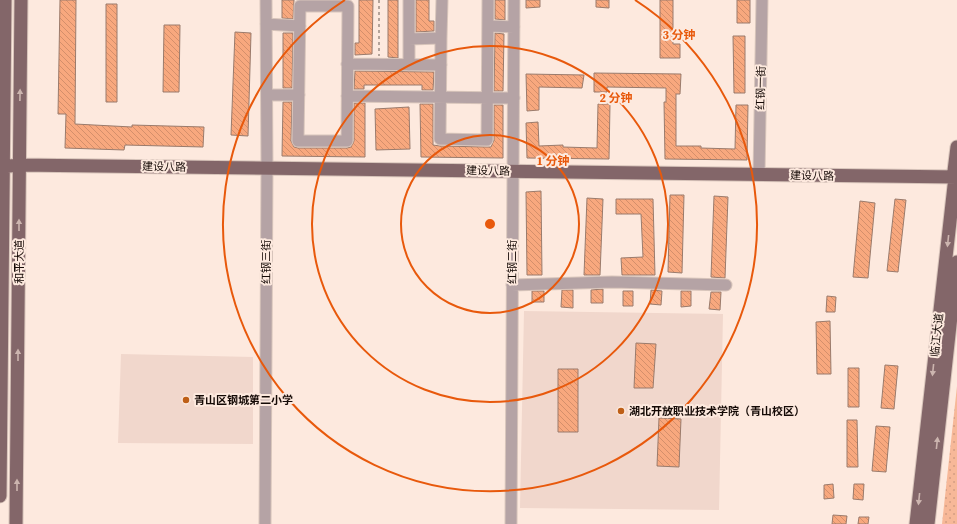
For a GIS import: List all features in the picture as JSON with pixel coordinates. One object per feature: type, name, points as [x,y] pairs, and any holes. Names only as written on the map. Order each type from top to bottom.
[{"type":"main road","name":"和平大道","points":[[0,496],[2,167],[5,0]]},
{"type":"main road","name":"和平大道","points":[[16,524],[21,0]]},
{"type":"main road","name":"临江大道","points":[[916,524],[956,177],[954,171],[957,146]]},
{"type":"main road","name":"建设八路","points":[[2,167],[20,165],[956,177]]},
{"type":"main road","name":"临江大道","points":[[928,524],[957,262]]},
{"type":"street","name":"红钢三街","points":[[265,524],[267,168],[266,0]]},
{"type":"street","points":[[408,65],[409,0]]},
{"type":"street","points":[[442,0],[440,139],[488,140],[488,0]]},
{"type":"street","name":"红钢二街","points":[[511,524],[514,0]]},
{"type":"street","name":"红钢一街","points":[[759,175],[762,0]]},
{"type":"street","points":[[324,3],[348,6],[347,141],[298,140],[300,26],[300,6],[324,3]]},
{"type":"street","points":[[266,24],[300,26]]},
{"type":"street","points":[[488,26],[514,27]]},
{"type":"street","points":[[409,39],[441,38]]},
{"type":"street","points":[[348,64],[441,65]]},
{"type":"street","points":[[267,95],[299,95]]},
{"type":"street","points":[[347,96],[514,98]]},
{"type":"street","points":[[512,285],[612,282],[726,285]]},
{"type":"path","points":[[379,0],[380,64]]},
{"type":"shaded area","name":"湖北开放职业技术学院（青山校区）","points":[[524,311],[723,314],[719,510],[520,508]]},
{"type":"shaded area","name":"青山区钢城第二小学","points":[[121,354],[253,357],[253,444],[118,443]]},
{"type":"shaded area","points":[[957,386],[957,524],[942,524]]},
{"type":"building","points":[[60,0],[76,0],[75,124],[132,127],[132,125],[204,127],[203,147],[125,145],[124,150],[65,148],[66,114],[58,114]]},
{"type":"building","points":[[282,0],[294,0],[293,19],[282,18]]},
{"type":"building","points":[[359,0],[373,0],[372,54],[355,55],[355,43],[359,43]]},
{"type":"building","points":[[388,0],[398,0],[398,58],[388,57]]},
{"type":"building","points":[[416,0],[429,0],[429,21],[434,21],[434,31],[416,32]]},
{"type":"building","points":[[495,0],[505,0],[505,20],[495,19]]},
{"type":"building","points":[[526,0],[540,0],[540,7],[526,8]]},
{"type":"building","points":[[596,0],[609,0],[609,8],[596,7]]},
{"type":"building","points":[[660,0],[673,0],[673,44],[680,44],[680,58],[660,58]]},
{"type":"building","points":[[737,0],[750,0],[750,23],[737,23]]},
{"type":"building","points":[[106,4],[117,4],[117,102],[106,102]]},
{"type":"building","points":[[164,25],[180,25],[179,92],[163,92]]},
{"type":"building","points":[[235,32],[251,33],[248,136],[231,135]]},
{"type":"building","points":[[283,33],[293,33],[292,88],[283,88]]},
{"type":"building","points":[[495,33],[504,34],[503,91],[494,91]]},
{"type":"building","points":[[733,36],[745,36],[745,93],[734,93]]},
{"type":"building","points":[[355,71],[434,72],[433,90],[422,90],[422,85],[364,85],[364,89],[354,89]]},
{"type":"building","points":[[594,73],[681,74],[680,94],[676,94],[676,146],[701,146],[701,148],[735,149],[736,105],[748,105],[747,160],[665,159],[664,102],[666,102],[666,88],[607,87],[607,92],[594,92]]},
{"type":"building","points":[[526,74],[584,75],[582,88],[539,87],[539,110],[527,111]]},
{"type":"building","points":[[283,102],[292,102],[291,141],[294,147],[298,148],[351,147],[354,141],[354,103],[365,103],[365,157],[282,156]]},
{"type":"building","points":[[420,104],[433,104],[433,145],[487,147],[491,147],[494,140],[494,105],[503,105],[503,158],[421,157]]},
{"type":"building","points":[[598,104],[610,104],[609,159],[527,158],[526,123],[538,122],[539,146],[563,145],[563,147],[597,148]]},
{"type":"building","points":[[409,107],[410,149],[376,150],[375,109]]},
{"type":"building","points":[[541,191],[542,275],[527,275],[526,192]]},
{"type":"building","points":[[670,195],[684,195],[682,273],[668,272]]},
{"type":"building","points":[[714,196],[728,197],[725,278],[711,277]]},
{"type":"building","points":[[587,198],[603,199],[600,275],[584,275]]},
{"type":"building","points":[[616,199],[653,199],[655,275],[622,275],[621,258],[643,257],[641,214],[616,214]]},
{"type":"building","points":[[895,199],[906,200],[898,272],[887,271]]},
{"type":"building","points":[[860,201],[875,203],[868,278],[853,277]]},
{"type":"building","points":[[603,289],[603,303],[591,303],[591,290]]},
{"type":"building","points":[[562,290],[573,290],[573,308],[561,307]]},
{"type":"building","points":[[651,290],[662,291],[661,305],[650,304]]},
{"type":"building","points":[[532,291],[544,291],[544,302],[532,302]]},
{"type":"building","points":[[623,291],[633,291],[633,306],[623,306]]},
{"type":"building","points":[[681,291],[691,291],[691,306],[681,307]]},
{"type":"building","points":[[711,292],[721,292],[720,310],[709,309]]},
{"type":"building","points":[[827,296],[836,297],[835,312],[826,312]]},
{"type":"building","points":[[830,321],[831,374],[817,374],[816,322]]},
{"type":"building","points":[[636,343],[656,344],[653,388],[634,388]]},
{"type":"building","points":[[885,365],[898,366],[894,409],[881,408]]},
{"type":"building","points":[[848,368],[859,368],[859,407],[848,407]]},
{"type":"building","points":[[558,369],[578,369],[578,432],[558,432]]},
{"type":"building","points":[[659,418],[681,419],[679,467],[657,466]]},
{"type":"building","points":[[847,420],[857,420],[858,467],[847,467]]},
{"type":"building","points":[[876,426],[890,427],[886,472],[872,471]]},
{"type":"building","points":[[833,484],[834,498],[824,499],[824,485]]},
{"type":"building","points":[[854,484],[864,484],[863,500],[853,499]]},
{"type":"building","points":[[833,515],[847,516],[846,524],[832,524]]},
{"type":"building","points":[[859,517],[869,517],[868,524],[858,524]]},
{"type":"place","name":"青山区钢城第二小学","points":[[186,400]]},
{"type":"place","name":"湖北开放职业技术学院（青山校区）","points":[[621,411]]}]
